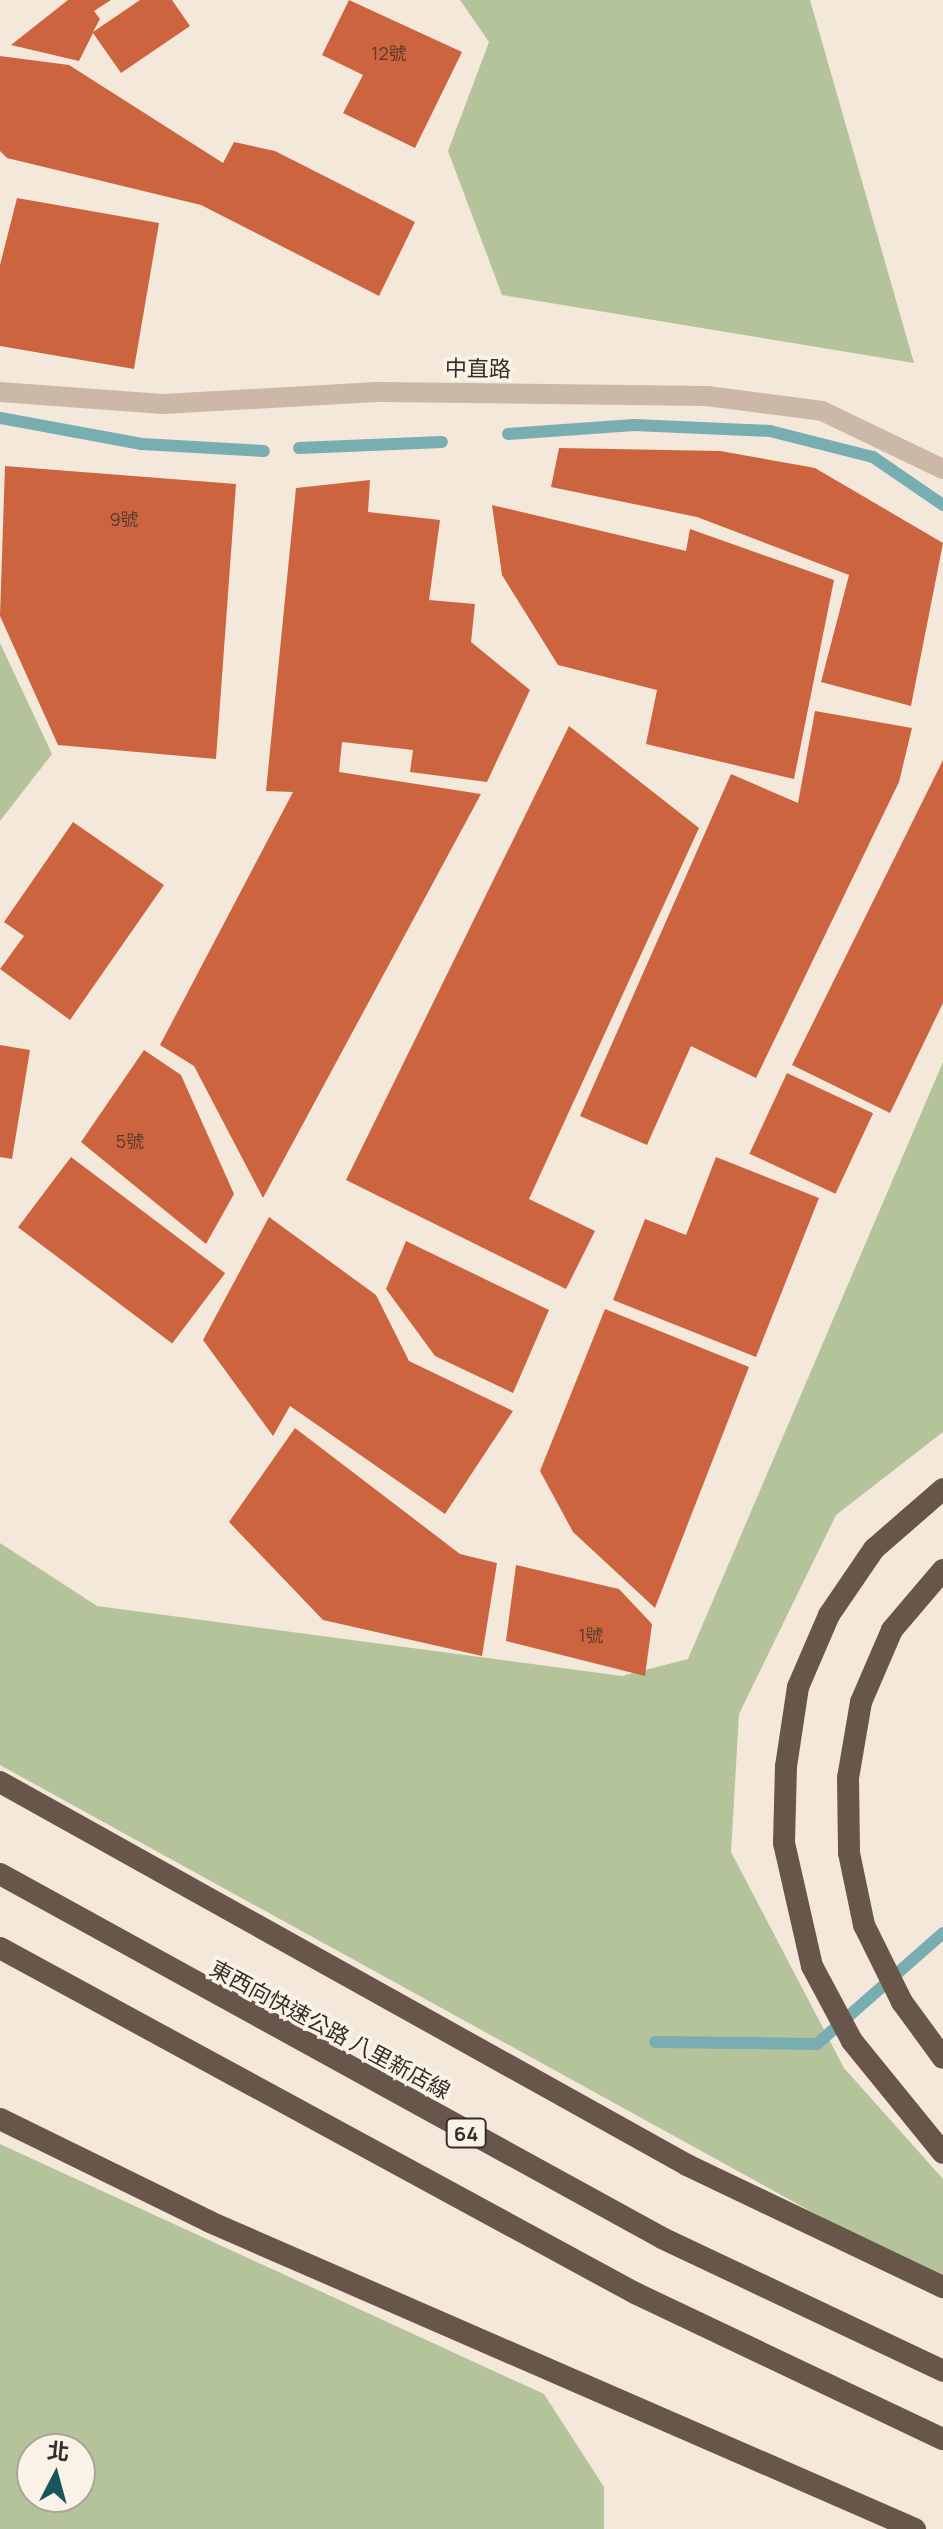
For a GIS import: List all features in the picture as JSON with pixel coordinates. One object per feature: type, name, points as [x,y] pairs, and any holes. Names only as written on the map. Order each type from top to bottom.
[{"type":"highway","points":[[943,1489],[874,1549],[829,1615],[798,1687],[786,1766],[784,1843],[812,1966],[852,2041],[943,2153]]},
{"type":"highway","points":[[943,1570],[892,1630],[861,1702],[848,1793],[849,1853],[864,1925],[902,2002],[943,2058]]},
{"type":"highway","points":[[0,1782],[687,2165],[943,2287]]},
{"type":"highway","name":"東西向快速公路 八里新店線","points":[[0,1874],[662,2238],[943,2371]]},
{"type":"highway","points":[[0,1948],[635,2293],[943,2439]]},
{"type":"highway","points":[[0,2119],[210,2222],[915,2529]]},
{"type":"street","name":"中直路","points":[[0,392],[163,404],[381,392],[707,396],[822,411],[943,469]]},
{"type":"green space","points":[[460,0],[810,0],[914,363],[502,295],[448,151],[489,42]]},
{"type":"green space","points":[[0,643],[52,754],[0,821]]},
{"type":"green space","points":[[943,1062],[943,1432],[836,1515],[739,1714],[731,1852],[844,2068],[943,2179],[943,2284],[0,1765],[0,1543],[97,1606],[622,1676],[688,1659]]},
{"type":"green space","points":[[0,2144],[544,2394],[604,2487],[604,2529],[0,2529]]},
{"type":"building","points":[[68,0],[111,0],[94,11],[100,19],[93,32],[140,0],[172,0],[190,26],[121,73],[93,33],[79,61],[11,45]]},
{"type":"building","points":[[349,0],[462,52],[415,148],[343,113],[363,75],[322,55]]},
{"type":"building","points":[[0,56],[69,65],[223,163],[234,142],[275,151],[415,222],[379,296],[201,205],[7,158],[0,151]]},
{"type":"building","points":[[17,198],[159,223],[134,369],[0,346],[0,265]]},
{"type":"building","points":[[559,448],[720,451],[815,468],[943,543],[911,706],[821,682],[849,575],[697,517],[551,487]]},
{"type":"building","points":[[5,466],[236,484],[216,759],[58,745],[0,616]]},
{"type":"building","points":[[370,480],[368,512],[440,520],[429,600],[475,604],[471,642],[530,690],[487,782],[410,772],[413,750],[342,742],[339,772],[481,794],[263,1198],[194,1066],[160,1045],[293,792],[266,791],[296,488]]},
{"type":"building","points":[[492,505],[686,551],[690,529],[834,580],[794,779],[646,744],[657,690],[558,665],[502,575]]},
{"type":"building","points":[[815,711],[912,728],[899,782],[756,1078],[691,1046],[647,1145],[580,1116],[731,774],[798,803]]},
{"type":"building","points":[[569,726],[699,828],[529,1199],[595,1231],[566,1289],[346,1180]]},
{"type":"building","points":[[943,760],[943,1003],[890,1113],[792,1065]]},
{"type":"building","points":[[73,822],[164,885],[70,1020],[0,969],[24,936],[4,922]]},
{"type":"building","points":[[0,1045],[30,1050],[12,1159],[0,1157]]},
{"type":"building","points":[[144,1050],[181,1075],[234,1194],[206,1244],[81,1142]]},
{"type":"building","points":[[787,1073],[873,1113],[835,1194],[749,1154]]},
{"type":"building","points":[[71,1157],[225,1273],[172,1343],[18,1227]]},
{"type":"building","points":[[716,1157],[819,1198],[756,1357],[613,1300],[645,1219],[686,1235]]},
{"type":"building","points":[[269,1217],[376,1295],[409,1361],[513,1411],[445,1514],[290,1406],[273,1436],[203,1340]]},
{"type":"building","points":[[406,1241],[549,1310],[513,1393],[435,1356],[386,1289]]},
{"type":"building","points":[[605,1309],[749,1367],[655,1608],[573,1532],[540,1471]]},
{"type":"building","points":[[295,1428],[460,1554],[497,1563],[482,1656],[323,1620],[229,1522]]},
{"type":"building","points":[[516,1565],[619,1589],[652,1624],[645,1676],[506,1641]]},
{"type":"waterway","points":[[0,418],[142,444],[264,451]]},
{"type":"waterway","points":[[508,434],[634,425],[770,431],[873,457],[943,505]]},
{"type":"waterway","points":[[299,448],[442,442]]},
{"type":"waterway","points":[[655,2042],[817,2044],[943,1933]]}]
